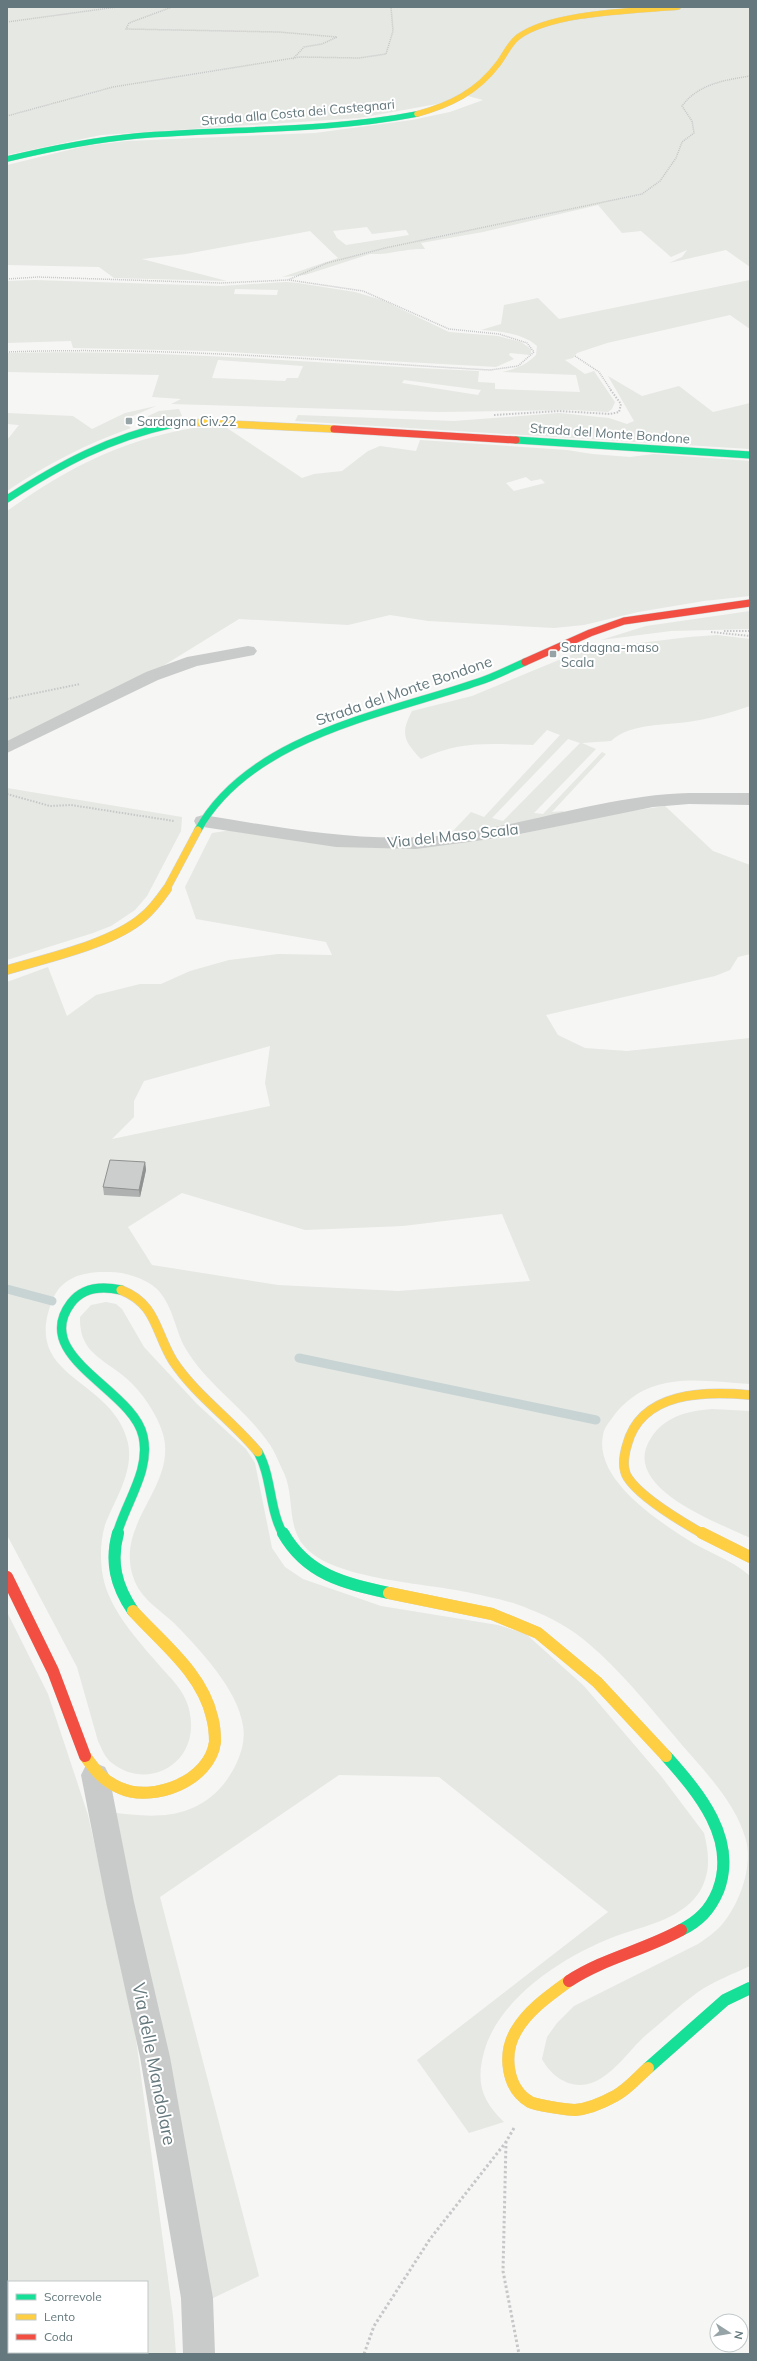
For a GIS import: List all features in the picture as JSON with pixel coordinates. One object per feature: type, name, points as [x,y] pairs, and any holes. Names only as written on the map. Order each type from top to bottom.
[{"type":"street","name":"Strada alla Costa dei Castegnari","points":[[7,160],[61,146],[111,138],[354,123],[431,110],[462,100],[474,92],[517,38],[535,28],[566,21],[678,7]]},
{"type":"street","name":"Strada del Monte Bondone","points":[[7,499],[54,468],[110,440],[146,429],[184,422],[295,426],[750,455]]},
{"type":"street","name":"Strada del Monte Bondone","points":[[7,970],[122,931],[142,919],[154,907],[182,862],[203,821],[238,781],[289,748],[356,719],[479,682],[590,633],[624,621],[750,603]]},
{"type":"street","points":[[7,748],[152,676],[193,661],[248,651]]},
{"type":"street","name":"Via del Maso Scala","points":[[203,821],[319,839],[378,844],[416,843],[503,833],[655,800],[750,799]]},
{"type":"street","points":[[7,1577],[65,1693],[78,1737],[95,1775],[117,1789],[137,1793],[157,1793],[177,1786],[201,1769],[213,1750],[216,1734],[213,1718],[191,1672],[141,1621],[132,1608],[117,1579],[113,1554],[114,1536],[143,1466],[145,1449],[144,1433],[133,1413],[70,1355],[61,1342],[58,1329],[67,1306],[76,1296],[92,1288],[109,1287],[128,1292],[142,1299],[152,1313],[163,1344],[175,1364],[199,1393],[250,1441],[260,1454],[268,1477],[285,1543],[296,1558],[322,1574],[348,1584],[492,1614],[538,1633],[597,1682],[677,1768],[707,1810],[723,1846],[723,1873],[716,1896],[700,1919],[677,1933],[642,1949],[602,1964],[571,1979],[538,2004],[516,2031],[508,2064],[511,2082],[530,2102],[575,2110],[594,2105],[617,2094],[725,2000],[750,1988]]},
{"type":"street","points":[[750,1395],[700,1393],[681,1395],[666,1400],[653,1408],[635,1425],[628,1439],[624,1457],[626,1475],[655,1504],[721,1544],[750,1557]]},
{"type":"street","name":"Via delle Mandolare","points":[[95,1775],[120,1902],[155,2058],[197,2298],[199,2354]]},
{"type":"path","points":[[7,22],[117,7]]},
{"type":"path","points":[[172,7],[129,23],[126,29],[279,32],[337,37],[322,44],[304,47],[292,59]]},
{"type":"path","points":[[7,116],[113,87],[292,59],[331,56],[359,58],[386,54],[391,47],[394,19],[391,7]]},
{"type":"path","points":[[288,280],[327,263],[385,248],[642,194],[660,181],[676,158],[682,142],[694,133],[692,121],[682,106],[686,98],[704,88],[750,76]]},
{"type":"path","points":[[7,279],[38,278],[221,283],[288,280],[363,291],[449,330],[499,334],[527,343],[534,352],[518,366],[490,370],[160,351],[87,349],[7,352]]},
{"type":"path","points":[[576,356],[599,372],[621,404],[619,412],[610,414]]},
{"type":"path","points":[[704,632],[750,636]]},
{"type":"path","points":[[7,794],[50,806],[71,805],[171,821],[203,821]]},
{"type":"path","points":[[364,2354],[374,2326],[430,2239],[506,2142],[530,2102]]},
{"type":"path","points":[[506,2142],[503,2271],[519,2354]]},
{"type":"shaded area","points":[[7,7],[750,7],[750,267],[726,250],[669,263],[682,257],[687,250],[671,257],[641,231],[622,233],[598,205],[483,232],[421,243],[425,249],[384,254],[370,254],[305,275],[282,277],[338,258],[310,231],[186,254],[142,259],[227,281],[114,278],[99,267],[7,265],[7,165],[85,146],[127,141],[315,133],[412,120],[450,112],[483,100],[464,95],[437,104],[359,118],[101,135],[7,155]],"holes":[[[367,227],[372,234],[406,230],[409,235],[346,245],[337,238],[333,231]]]},
{"type":"shaded area","points":[[34,280],[221,286],[286,282],[298,283],[355,292],[382,300],[449,332],[498,336],[521,342],[531,349],[531,353],[530,355],[510,353],[509,355],[514,359],[496,367],[210,351],[73,348],[71,341],[7,343],[7,281]],"holes":[[[235,289],[278,290],[277,295],[234,294]]]},
{"type":"shaded area","points":[[750,280],[750,329],[730,315],[607,343],[577,353],[573,358],[565,360],[585,374],[594,371],[615,402],[612,409],[608,412],[571,410],[438,412],[171,404],[181,399],[152,397],[159,375],[7,372],[7,353],[66,352],[184,355],[479,371],[478,382],[495,383],[495,389],[580,392],[576,375],[502,372],[525,364],[536,355],[537,346],[518,335],[481,330],[501,324],[504,305],[538,298],[559,319]],"holes":[[[218,360],[303,366],[298,378],[287,378],[285,381],[212,378]],[[404,380],[481,390],[478,395],[402,383]]]},
{"type":"shaded area","points":[[608,376],[642,396],[679,386],[713,412],[750,403],[750,449],[295,421],[298,415],[454,421],[559,413],[609,418],[627,424],[634,421]]},
{"type":"shaded area","points":[[156,406],[128,418],[127,425],[131,428],[67,455],[7,491],[7,440],[19,425],[7,424],[7,413],[73,416],[92,429],[125,413]]},
{"type":"shaded area","points":[[179,409],[182,416],[149,423],[148,416],[159,411]]},
{"type":"shaded area","points":[[193,428],[227,428],[302,478],[314,474],[342,471],[368,451],[380,446],[416,451],[420,440],[567,450],[592,454],[630,457],[654,454],[750,461],[750,596],[704,601],[638,612],[584,625],[554,628],[428,621],[390,615],[348,625],[239,619],[158,669],[7,741],[7,511],[51,482],[95,458],[141,440]],"holes":[[[526,477],[531,481],[541,479],[545,483],[514,491],[506,483]]]},
{"type":"shaded area","points":[[750,611],[750,629],[671,631],[601,640],[646,626]]},
{"type":"shaded area","points":[[717,635],[750,639],[750,706],[701,720],[639,728],[619,735],[611,741],[582,743],[596,749],[534,813],[543,814],[602,752],[606,754],[552,812],[564,811],[558,818],[450,834],[471,812],[484,817],[560,735],[547,730],[533,745],[476,744],[449,749],[421,759],[408,742],[405,732],[408,719],[412,711],[472,696],[583,650]],"holes":[[[568,739],[580,743],[503,821],[492,818]]]},
{"type":"shaded area","points":[[7,788],[182,817],[181,831],[147,896],[135,910],[111,926],[7,960]]},
{"type":"shaded area","points":[[665,806],[713,851],[750,865],[750,954],[738,957],[730,970],[715,976],[546,1015],[558,1035],[585,1048],[627,1051],[750,1038],[750,1384],[713,1381],[677,1381],[660,1384],[644,1390],[629,1400],[615,1414],[608,1424],[603,1435],[603,1451],[608,1466],[617,1481],[643,1508],[685,1538],[727,1560],[750,1576],[750,1966],[717,1981],[698,1992],[646,2035],[609,2073],[594,2082],[578,2085],[571,2084],[557,2077],[546,2066],[542,2059],[547,2037],[557,2023],[574,2006],[698,1944],[724,1922],[730,1914],[740,1894],[744,1883],[748,1861],[746,1840],[741,1825],[733,1810],[715,1783],[632,1687],[600,1654],[568,1628],[537,1612],[500,1600],[453,1590],[383,1579],[337,1567],[319,1558],[305,1547],[295,1530],[287,1482],[273,1449],[258,1429],[213,1383],[192,1358],[183,1344],[166,1301],[157,1289],[134,1276],[115,1272],[82,1274],[67,1281],[61,1286],[52,1301],[46,1327],[49,1347],[58,1363],[105,1404],[119,1421],[128,1443],[129,1454],[126,1475],[103,1531],[101,1564],[103,1577],[106,1588],[116,1610],[138,1640],[183,1694],[190,1712],[191,1723],[190,1738],[184,1751],[176,1762],[165,1769],[152,1774],[139,1774],[125,1771],[107,1759],[98,1741],[77,1667],[7,1535],[7,982],[48,967],[67,1016],[96,995],[140,984],[161,984],[190,971],[229,960],[278,954],[332,955],[326,942],[196,919],[185,887],[212,833],[232,830],[376,848],[404,848],[504,838],[611,814]],"holes":[[[270,1046],[265,1083],[270,1106],[112,1139],[134,1117],[134,1101],[144,1081]],[[182,1193],[305,1230],[403,1226],[502,1214],[530,1281],[398,1291],[278,1285],[152,1265],[128,1227]]]},
{"type":"shaded area","points":[[106,1302],[116,1304],[122,1309],[144,1347],[197,1404],[246,1449],[255,1463],[272,1548],[285,1567],[303,1579],[381,1606],[498,1625],[526,1634],[584,1686],[661,1776],[704,1833],[708,1855],[704,1884],[694,1899],[686,1906],[669,1917],[610,1939],[565,1961],[523,1992],[506,2011],[493,2031],[484,2052],[481,2072],[482,2090],[485,2098],[496,2114],[504,2122],[469,2133],[417,2060],[608,1912],[439,1777],[339,1775],[160,1897],[259,2276],[207,2301],[110,1812],[156,1816],[185,1811],[198,1805],[211,1797],[223,1785],[232,1772],[242,1750],[244,1734],[240,1712],[234,1698],[216,1670],[206,1657],[174,1623],[142,1594],[135,1582],[130,1561],[131,1542],[137,1524],[162,1472],[165,1453],[163,1434],[157,1419],[148,1404],[138,1390],[126,1378],[94,1354],[84,1339],[80,1317],[91,1305]]},
{"type":"shaded area","points":[[712,1409],[750,1411],[750,1538],[696,1513],[676,1501],[660,1487],[648,1472],[645,1456],[651,1438],[663,1424],[686,1413]]},
{"type":"shaded area","points":[[7,1612],[48,1694],[88,1815],[134,2024],[173,2316],[176,2354],[7,2354]]},
{"type":"building","points":[[110,1160],[145,1162],[139,1190],[103,1187]]},
{"type":"waterway","points":[[7,1289],[52,1301]]},
{"type":"waterway","points":[[299,1358],[596,1420]]},
{"type":"traffic: fast","points":[[7,159],[71,145],[136,136],[312,128],[382,121],[417,114]]},
{"type":"traffic: fast","points":[[7,499],[47,473],[86,452],[127,436],[149,429],[173,424]]},
{"type":"traffic: fast","points":[[516,440],[750,455]]},
{"type":"traffic: fast","points":[[198,830],[203,821],[238,781],[289,748],[356,719],[479,682],[525,662]]},
{"type":"traffic: fast","points":[[121,1290],[96,1288],[80,1294],[75,1298],[63,1314],[61,1330],[67,1346],[78,1362],[134,1416],[144,1437],[144,1462],[120,1526],[114,1554],[114,1569],[118,1583],[124,1597],[133,1611]]},
{"type":"traffic: fast","points":[[258,1452],[265,1465],[275,1510],[282,1531],[291,1547],[303,1560],[317,1570],[333,1578],[350,1584],[389,1593]]},
{"type":"traffic: fast","points":[[666,1756],[683,1775],[707,1810],[719,1834],[724,1855],[723,1875],[712,1904],[698,1921],[681,1930]]},
{"type":"traffic: fast","points":[[648,2068],[725,2000],[750,1988]]},
{"type":"traffic: slow","points":[[417,114],[442,107],[472,91],[489,75],[515,40],[532,30],[550,24],[595,15],[678,7]]},
{"type":"traffic: slow","points":[[173,424],[184,422],[334,429]]},
{"type":"traffic: slow","points":[[7,970],[86,946],[107,938],[126,929],[142,918],[154,907],[167,889],[198,830]]},
{"type":"traffic: slow","points":[[121,1290],[141,1301],[148,1309],[173,1360],[182,1373],[192,1385],[237,1428],[258,1452]]},
{"type":"traffic: slow","points":[[750,1395],[722,1393],[694,1394],[667,1401],[655,1408],[636,1426],[628,1441],[625,1456],[627,1476],[632,1483],[656,1503],[681,1521],[750,1557]]},
{"type":"traffic: slow","points":[[389,1593],[492,1614],[538,1633],[597,1682],[666,1756]]},
{"type":"traffic: slow","points":[[85,1756],[100,1777],[121,1789],[145,1793],[169,1789],[190,1779],[206,1763],[215,1742],[212,1717],[197,1684],[188,1670],[133,1611]]},
{"type":"traffic: slow","points":[[569,1981],[538,2004],[516,2031],[511,2044],[508,2064],[511,2082],[530,2102],[575,2110],[594,2105],[617,2095],[648,2068]]},
{"type":"traffic: jam","points":[[334,429],[516,440]]},
{"type":"traffic: jam","points":[[525,662],[590,633],[624,621],[750,603]]},
{"type":"traffic: jam","points":[[7,1577],[53,1671],[85,1756]]},
{"type":"traffic: jam","points":[[569,1981],[595,1966],[654,1944],[681,1930]]},
{"type":"place","name":"Sardagna Civ.22","points":[[129,421]]},
{"type":"place","name":"Sardagna-maso Scala","points":[[553,654]]}]
